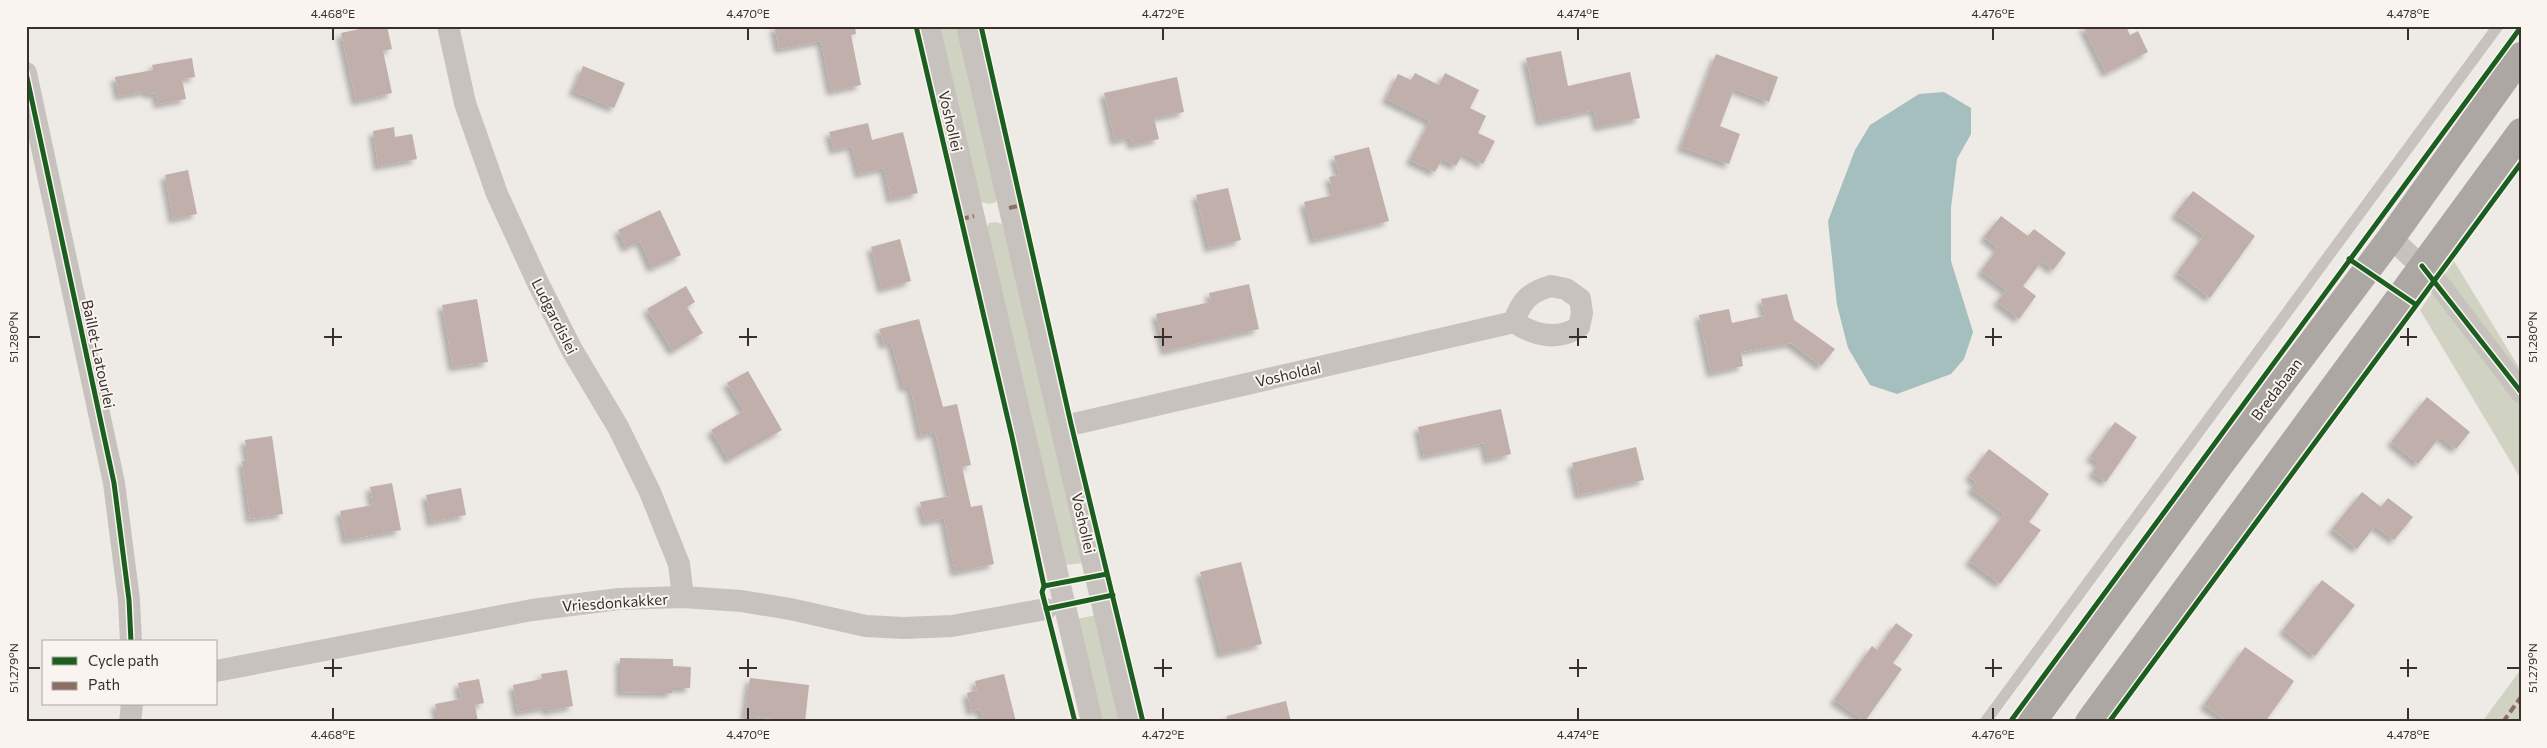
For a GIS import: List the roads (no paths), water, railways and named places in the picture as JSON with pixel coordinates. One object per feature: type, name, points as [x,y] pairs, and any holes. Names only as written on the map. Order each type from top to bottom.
[{"type":"main road","name":"Bredabaan","points":[[2032,722],[2222,462],[2390,238],[2521,56]]},
{"type":"main road","points":[[2089,722],[2521,132]]},
{"type":"street","name":"Ludgardislei","points":[[448,26],[465,103],[497,194],[538,283],[572,350],[618,427],[650,492],[679,564],[683,597]]},
{"type":"street","name":"Voshollei","points":[[929,26],[1092,722]]},
{"type":"street","name":"Voshollei","points":[[967,26],[1130,722]]},
{"type":"street","name":"Baillet-Latourlei","points":[[26,73],[114,483],[129,600],[131,640]]},
{"type":"street","points":[[974,216],[1009,208]]},
{"type":"street","points":[[2390,238],[2422,266],[2521,392]]},
{"type":"street","name":"Vosholdal","points":[[1061,427],[1514,322]]},
{"type":"street","name":"Vriesdonkakker","points":[[218,671],[532,610],[619,599],[683,597],[741,601],[790,609],[866,626],[904,628],[952,626],[1046,609]]},
{"type":"street","points":[[130,722],[132,706]]},
{"type":"lane","points":[[1985,722],[2498,26]]},
{"type":"water","points":[[1944,92],[1971,108],[1971,134],[1957,159],[1951,208],[1951,261],[1973,332],[1964,359],[1951,374],[1897,394],[1870,385],[1848,348],[1837,305],[1828,221],[1855,150],[1870,125],[1919,94]]}]
